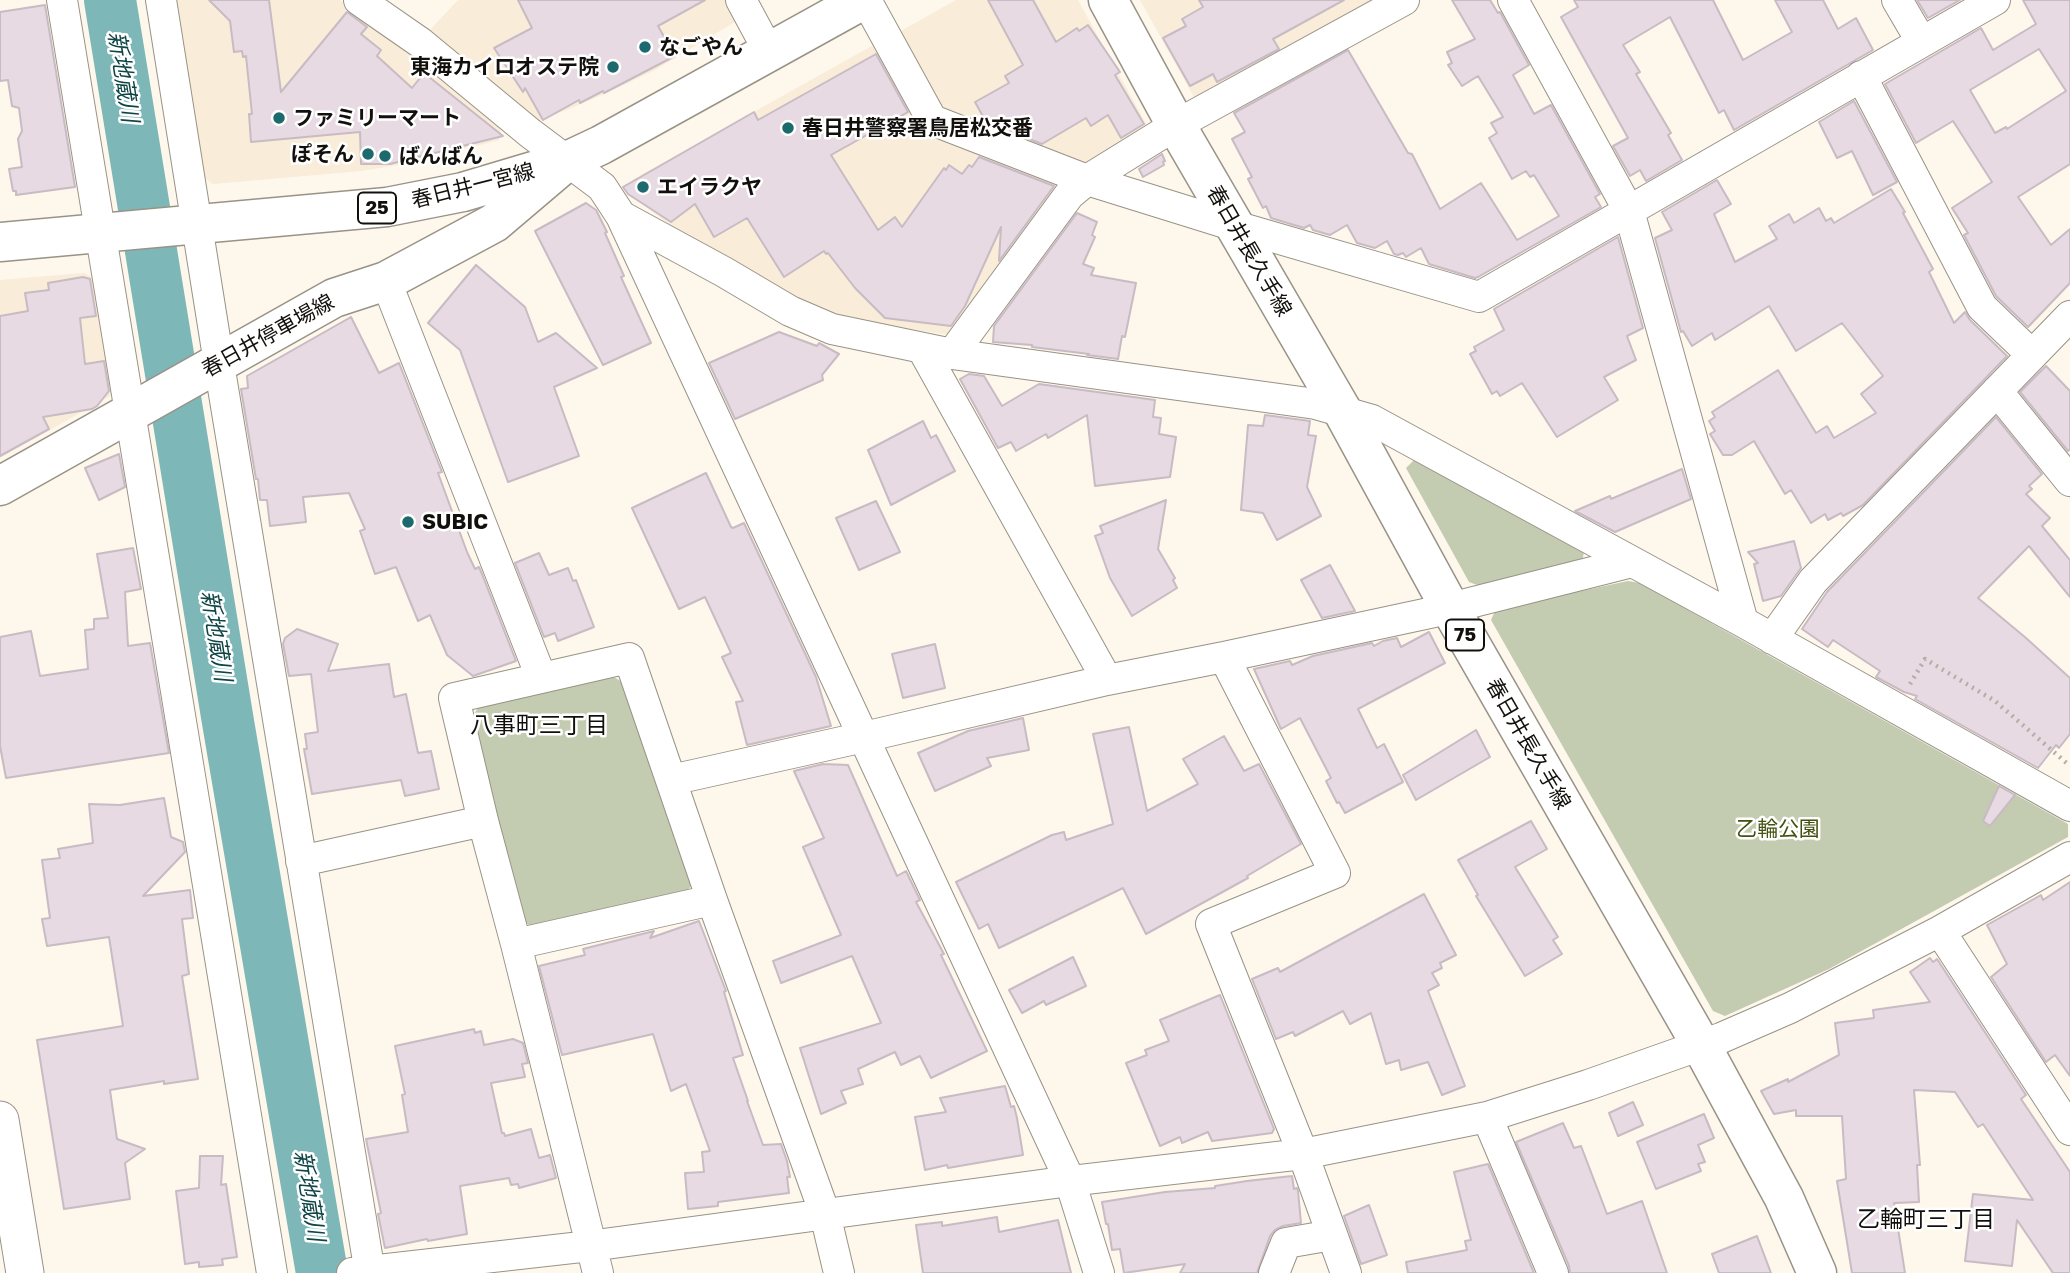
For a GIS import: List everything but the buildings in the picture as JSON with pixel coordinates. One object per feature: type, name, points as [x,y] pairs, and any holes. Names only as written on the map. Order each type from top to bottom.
[{"type":"main road","name":"春日井一宮線","points":[[0,242],[387,207],[463,192],[567,161],[692,96],[865,0]]},
{"type":"main road","name":"春日井長久手線","points":[[1108,0],[1343,412],[1450,608],[1701,1045],[1784,1198],[1817,1273]]},
{"type":"main road","name":"春日井停車場線","points":[[0,486],[334,298],[386,281],[494,223],[567,161]]},
{"type":"street","points":[[62,0],[110,232],[272,1273]]},
{"type":"street","points":[[161,0],[190,226],[212,366],[301,861],[362,1273],[594,1259],[825,1214],[1070,1181],[1303,1154],[1487,1116],[1588,1085],[1721,1038],[1790,1007],[1940,931],[2070,857]]},
{"type":"street","points":[[359,0],[421,43],[602,187],[621,216],[1070,1181],[1099,1273]]},
{"type":"street","points":[[741,0],[769,52]]},
{"type":"street","points":[[865,0],[932,120],[1087,180],[1479,297],[1994,0]]},
{"type":"street","points":[[938,352],[1069,195],[1087,180],[1177,125],[1404,0]]},
{"type":"street","points":[[1513,0],[1629,211],[1743,622]]},
{"type":"street","points":[[1898,0],[1921,41]]},
{"type":"street","points":[[1861,76],[1982,307],[2032,355]]},
{"type":"street","points":[[621,216],[790,311],[832,329],[938,352],[1316,404],[1373,420],[1743,622],[2070,806]]},
{"type":"street","points":[[386,281],[541,677]]},
{"type":"street","points":[[1772,639],[1813,581],[2070,316]]},
{"type":"street","points":[[938,352],[1107,680]]},
{"type":"street","points":[[1997,391],[2070,481]]},
{"type":"street","points":[[671,780],[1107,680],[1450,608],[1632,562]]},
{"type":"street","points":[[1224,657],[1335,873],[1211,924],[1303,1154],[1346,1273]]},
{"type":"street","points":[[594,1259],[454,698],[629,658],[712,901],[825,1214],[839,1273]]},
{"type":"street","points":[[301,861],[483,821]]},
{"type":"street","points":[[516,944],[712,901]]},
{"type":"street","points":[[1940,931],[2070,1130]]},
{"type":"street","points":[[1487,1116],[1553,1273]]},
{"type":"street","points":[[0,1120],[25,1273]]},
{"type":"street","points":[[1274,1273],[1286,1243],[1332,1236]]},
{"type":"path","points":[[1896,708],[1925,659],[1995,701],[2070,766]]},
{"type":"shaded area","points":[[172,0],[340,0],[501,127],[499,140],[404,164],[361,171],[213,184],[203,177]]},
{"type":"shaded area","points":[[458,0],[733,0],[743,17],[655,70],[540,121],[429,31]]},
{"type":"shaded area","points":[[956,0],[1078,0],[1150,131],[1085,170],[937,112],[894,35]]},
{"type":"shaded area","points":[[1140,0],[1386,0],[1195,99]]},
{"type":"shaded area","points":[[879,42],[925,124],[1064,178],[956,336],[835,317],[812,309],[687,238],[627,192],[632,180]]},
{"type":"shaded area","points":[[84,273],[96,279],[113,391],[110,396],[0,458],[0,280]]},
{"type":"green space","points":[[1417,457],[1584,551],[1582,564],[1480,586],[1469,582],[1406,468]]},
{"type":"green space","name":"乙輪公園","points":[[1628,581],[1640,583],[2068,824],[2068,837],[1829,969],[1725,1016],[1713,1011],[1491,620],[1496,609]]},
{"type":"green space","points":[[609,674],[622,682],[694,881],[686,894],[535,929],[523,921],[472,717],[482,702]]},
{"type":"waterway","name":"新地蔵川","points":[[110,0],[228,722],[322,1273]]},
{"type":"place","name":"なごやん","points":[[645,47]]},
{"type":"place","name":"東海カイロオステ院","points":[[613,67]]},
{"type":"place","name":"ファミリーマート","points":[[279,118]]},
{"type":"place","name":"春日井警察署鳥居松交番","points":[[788,128]]},
{"type":"place","name":"ぽそん","points":[[368,154]]},
{"type":"place","name":"ばんばん","points":[[385,156]]},
{"type":"place","name":"エイラクヤ","points":[[643,187]]},
{"type":"place","name":"SUBIC","points":[[408,522]]},
{"type":"district","name":"八事町三丁目","points":[[539,726]]},
{"type":"district","name":"乙輪町三丁目","points":[[1926,1220]]}]
